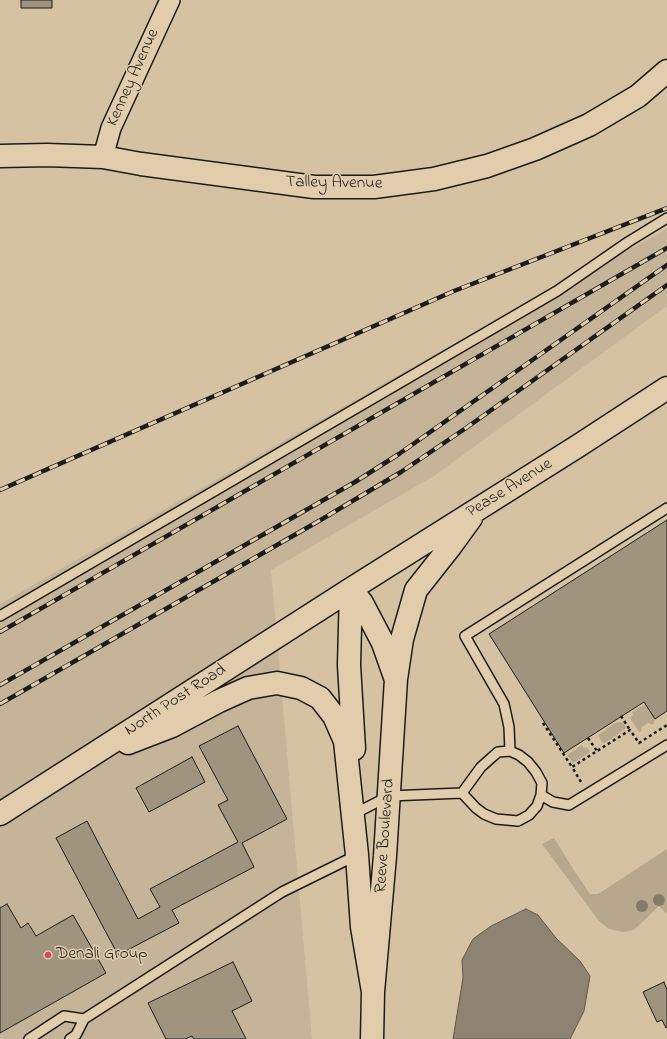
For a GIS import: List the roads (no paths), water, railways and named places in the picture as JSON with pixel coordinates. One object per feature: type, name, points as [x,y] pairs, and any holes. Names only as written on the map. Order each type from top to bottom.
[{"type":"street","name":"Kenney Avenue","points":[[103,157],[110,128],[165,1]]},
{"type":"street","name":"Talley Avenue","points":[[0,156],[47,155],[103,157],[149,166],[314,187],[374,187],[434,179],[494,164],[535,149],[589,125],[638,96],[667,71]]},
{"type":"street","name":"Pease Avenue","points":[[351,589],[667,388]]},
{"type":"street","name":"Reeve Boulevard","points":[[372,1039],[373,992],[389,796],[396,679],[402,639],[416,590],[450,547],[476,510]]},
{"type":"street","points":[[351,589],[362,603],[383,644],[396,679]]},
{"type":"street","points":[[351,589],[349,664],[354,751],[353,804]]},
{"type":"street","name":"North Post Road","points":[[0,814],[351,589]]},
{"type":"street","points":[[83,761],[172,726],[219,701],[248,688],[277,683],[302,688],[320,698],[334,716],[345,741],[353,804]]},
{"type":"street","name":"Reeve Boulevard","points":[[353,804],[362,927],[373,992]]},
{"type":"lane","points":[[0,616],[557,291],[628,242],[667,218]]},
{"type":"lane","points":[[510,751],[509,727],[504,704],[465,636],[667,508]]},
{"type":"lane","points":[[541,795],[553,802],[569,806],[667,745]]},
{"type":"lane","points":[[353,804],[389,796],[462,793],[484,814],[496,819],[518,822],[529,815],[537,806],[541,795],[542,783],[528,762],[519,755],[510,751],[498,752],[481,767],[462,793]]},
{"type":"lane","points":[[70,1039],[76,1035],[84,1019],[282,892],[357,855]]},
{"type":"lane","points":[[28,1039],[64,1016],[84,1019]]},
{"type":"railway","points":[[0,490],[454,291],[667,208]]},
{"type":"railway","points":[[0,632],[667,248]]},
{"type":"railway","points":[[0,685],[355,482],[399,454],[667,265]]},
{"type":"railway","points":[[0,704],[324,518],[401,472],[466,428],[667,285]]},
{"type":"place","name":"Denali Group","points":[[48,955]]}]
